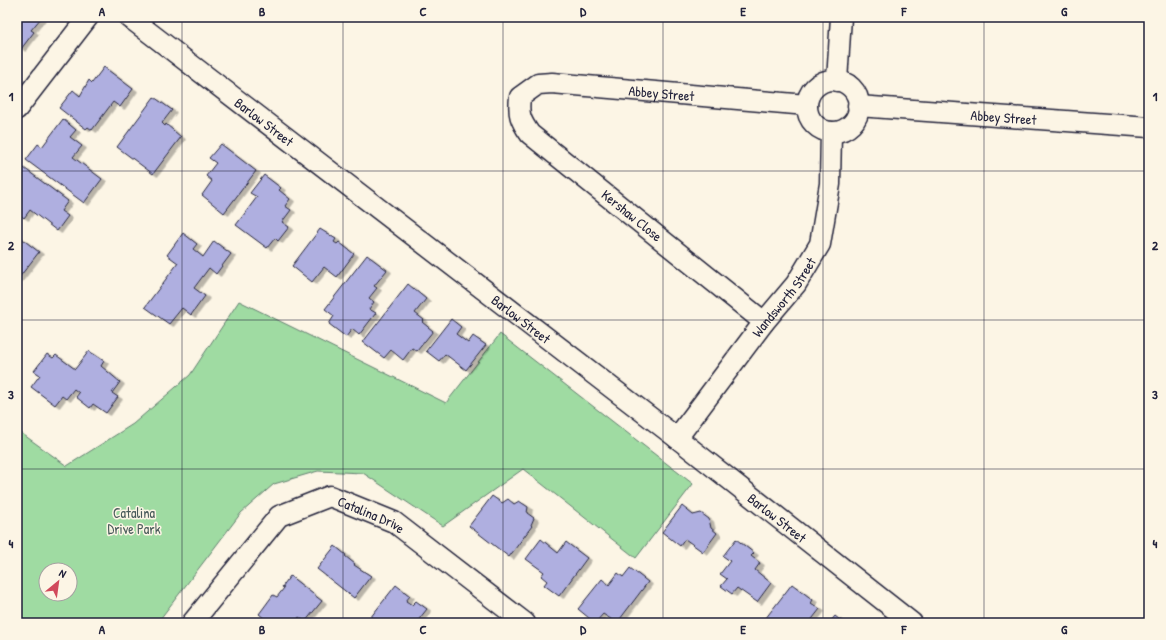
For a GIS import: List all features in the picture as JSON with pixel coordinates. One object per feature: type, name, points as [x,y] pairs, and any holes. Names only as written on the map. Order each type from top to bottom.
[{"type":"street","points":[[17,108],[88,17]]},
{"type":"street","name":"Barlow Street","points":[[129,17],[677,438],[912,623]]},
{"type":"street","points":[[837,81],[841,17]]},
{"type":"street","points":[[829,80],[846,84],[857,97],[858,106],[853,122],[847,128],[832,132],[824,130],[811,120],[807,105],[809,96],[813,89],[820,83],[829,80]]},
{"type":"street","name":"Abbey Street","points":[[520,97],[538,84],[552,83],[807,105]]},
{"type":"street","name":"Kershaw Close","points":[[520,97],[519,109],[521,121],[530,134],[764,322]]},
{"type":"street","name":"Abbey Street","points":[[858,106],[1149,127]]},
{"type":"street","name":"Wandsworth Street","points":[[677,438],[764,322],[796,284],[820,244],[830,184],[832,132]]},
{"type":"street","name":"Catalina Drive","points":[[192,623],[279,516],[330,496],[394,522],[525,623]]},
{"type":"green space","name":"Catalina Drive Park","points":[[239,301],[446,403],[500,334],[693,484],[636,558],[523,469],[443,526],[363,473],[318,471],[274,484],[241,513],[157,623],[17,623],[17,430],[67,466],[133,424],[190,375]]},
{"type":"building","points":[[17,17],[41,18],[31,30],[34,32],[21,49],[17,46]]},
{"type":"building","points":[[104,67],[133,89],[120,107],[113,102],[92,130],[88,127],[86,129],[59,108],[73,90],[80,96],[89,80],[92,83]]},
{"type":"building","points":[[154,97],[172,110],[162,123],[165,126],[166,124],[181,137],[153,174],[117,147]]},
{"type":"building","points":[[63,119],[76,130],[70,137],[82,146],[73,157],[102,179],[84,203],[26,160],[38,144],[42,147]]},
{"type":"building","points":[[221,144],[256,171],[224,213],[202,195],[212,181],[206,176],[216,163],[209,158]]},
{"type":"building","points":[[24,168],[68,201],[61,211],[68,216],[57,231],[30,210],[24,218],[17,213],[17,177]]},
{"type":"building","points":[[264,175],[281,188],[279,190],[290,199],[285,206],[291,210],[282,222],[289,227],[278,241],[275,238],[267,248],[236,225],[257,197],[250,193]]},
{"type":"building","points":[[320,229],[336,239],[334,242],[337,244],[339,242],[354,254],[337,277],[324,267],[312,282],[292,266]]},
{"type":"building","points":[[183,233],[197,244],[193,249],[203,257],[214,241],[231,254],[216,274],[209,268],[194,288],[205,296],[191,315],[182,308],[169,324],[145,307],[178,263],[167,255]]},
{"type":"building","points":[[17,235],[39,252],[18,279],[17,279]]},
{"type":"building","points":[[367,255],[387,270],[374,286],[377,288],[369,298],[374,302],[369,309],[376,313],[359,335],[352,329],[346,337],[329,324],[334,316],[325,309]]},
{"type":"building","points":[[408,284],[426,299],[415,313],[424,320],[422,322],[433,331],[417,351],[412,348],[403,360],[391,350],[384,358],[363,342]]},
{"type":"building","points":[[451,319],[461,327],[456,334],[468,343],[473,336],[486,345],[466,370],[445,354],[439,361],[426,351]]},
{"type":"building","points":[[89,351],[104,361],[101,366],[120,382],[112,393],[118,397],[106,413],[93,404],[90,408],[76,397],[79,393],[74,389],[66,399],[62,396],[55,405],[31,387],[40,375],[34,371],[47,354],[53,358],[56,355],[75,369]]},
{"type":"building","points":[[492,496],[502,503],[508,499],[514,504],[519,501],[528,507],[527,513],[534,518],[531,525],[532,526],[509,557],[469,526]]},
{"type":"building","points":[[682,506],[693,515],[701,513],[709,519],[711,528],[717,533],[703,552],[685,539],[680,546],[662,532]]},
{"type":"building","points":[[541,539],[558,553],[566,542],[587,558],[559,596],[544,585],[547,581],[541,576],[544,572],[526,559]]},
{"type":"building","points":[[736,539],[754,553],[751,556],[760,563],[755,570],[771,583],[757,602],[737,588],[732,594],[721,586],[727,579],[720,574],[730,561],[723,556]]},
{"type":"building","points":[[335,546],[355,564],[354,565],[371,576],[354,598],[317,569]]},
{"type":"building","points":[[630,568],[648,582],[617,623],[603,614],[595,623],[578,609],[602,579],[609,585],[618,573],[623,577]]},
{"type":"building","points":[[290,576],[322,601],[305,622],[299,617],[294,623],[270,623],[259,614],[273,595],[277,597],[284,588],[282,587]]},
{"type":"building","points":[[792,584],[813,600],[811,603],[820,609],[809,623],[801,623],[798,621],[797,623],[762,623]]},
{"type":"building","points":[[396,585],[410,596],[406,601],[412,605],[416,601],[427,609],[416,623],[376,623],[370,618]]},
{"type":"building","points":[[835,616],[844,623],[829,623]]}]
